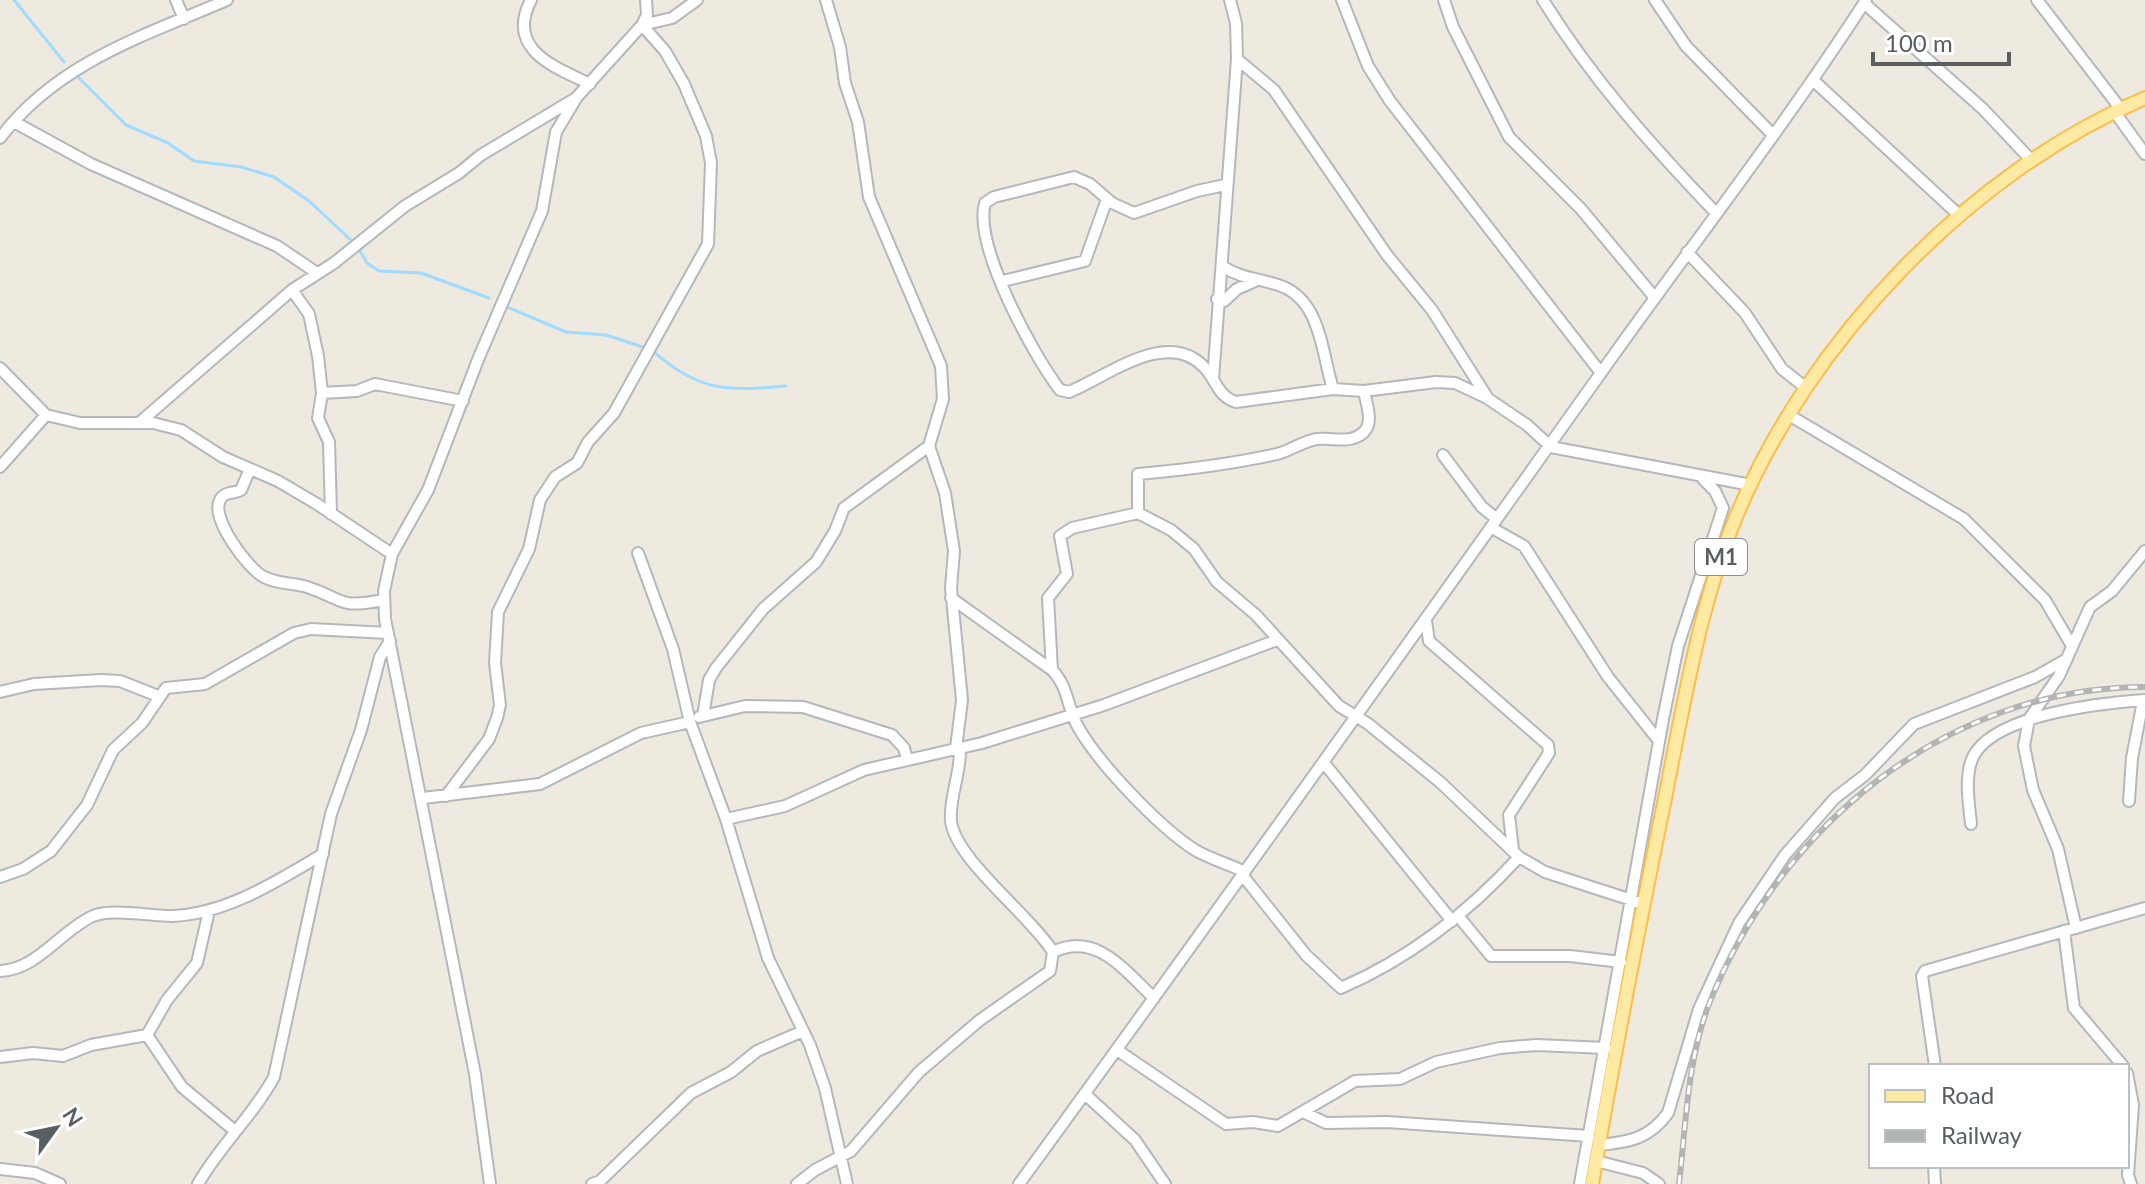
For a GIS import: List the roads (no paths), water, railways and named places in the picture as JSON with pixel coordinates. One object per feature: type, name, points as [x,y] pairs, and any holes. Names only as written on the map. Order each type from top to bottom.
[{"type":"main road","name":"M1","points":[[1592,1184],[1596,1161],[1594,1140],[1637,902],[1701,622],[1724,548],[1751,485],[1806,388],[1873,301],[1960,216],[2032,161],[2117,110],[2145,98]]},
{"type":"street","points":[[176,0],[184,19]]},
{"type":"street","points":[[0,138],[59,79],[122,44],[227,0]]},
{"type":"street","points":[[531,0],[524,21],[528,45],[556,69],[590,84]]},
{"type":"street","points":[[139,423],[292,290],[481,155],[577,97],[642,25],[647,15],[646,0]]},
{"type":"street","points":[[642,25],[672,18],[697,0]]},
{"type":"street","points":[[703,716],[709,680],[716,668],[763,609],[816,562],[835,531],[844,508],[873,490],[885,477],[897,472],[929,446],[943,399],[941,366],[869,197],[858,122],[826,0]]},
{"type":"street","points":[[1212,383],[1237,59],[1236,23],[1230,0]]},
{"type":"street","points":[[1342,0],[1368,66],[1390,101],[1601,373]]},
{"type":"street","points":[[1444,0],[1453,27],[1509,137],[1581,209],[1655,298]]},
{"type":"street","points":[[1543,0],[1572,45],[1628,119],[1716,213]]},
{"type":"street","points":[[1655,0],[1686,46],[1773,135]]},
{"type":"street","points":[[2037,0],[2145,154]]},
{"type":"street","points":[[1019,1184],[1551,447],[1687,252],[1814,81],[1865,1],[1983,109],[2032,161]]},
{"type":"street","points":[[446,796],[489,739],[497,718],[500,705],[495,663],[498,612],[529,549],[544,491],[555,477],[577,463],[588,442],[614,413],[708,244],[711,172],[706,136],[684,84],[665,51],[642,25]]},
{"type":"street","points":[[1237,59],[1274,90],[1387,255],[1432,310],[1487,398]]},
{"type":"street","points":[[1814,81],[1960,216]]},
{"type":"street","points":[[490,1184],[475,1074],[384,600],[392,554],[428,490],[542,211],[556,132],[577,97]]},
{"type":"street","points":[[14,122],[91,164],[277,246],[317,273]]},
{"type":"street","points":[[1225,185],[1168,200],[1145,212],[1134,213],[1074,177],[994,197],[985,203],[981,217],[985,233],[1024,337],[1064,393],[1162,349],[1196,358],[1208,371],[1212,383],[1236,402],[1333,389],[1364,391],[1436,382],[1455,383],[1487,398],[1527,425],[1551,447],[1701,478],[1751,485]]},
{"type":"street","points":[[1003,281],[1085,261],[1107,199]]},
{"type":"street","points":[[1687,252],[1745,313],[1782,369],[1806,388]]},
{"type":"street","points":[[1222,266],[1239,277],[1293,291],[1310,306],[1333,389]]},
{"type":"street","points":[[1217,299],[1224,301],[1255,281]]},
{"type":"street","points":[[292,290],[312,323],[322,393],[318,418],[329,442],[331,514]]},
{"type":"street","points":[[0,368],[46,415],[80,423],[139,423],[181,430],[223,457],[278,481],[392,554]]},
{"type":"street","points":[[322,393],[357,391],[375,384],[463,401]]},
{"type":"street","points":[[1138,513],[1138,474],[1169,473],[1282,453],[1316,439],[1348,440],[1357,437],[1369,421],[1364,391]]},
{"type":"street","points":[[0,467],[46,415]]},
{"type":"street","points":[[1789,415],[1964,519],[2045,600],[2072,646]]},
{"type":"street","points":[[797,1184],[865,1139],[919,1072],[980,1020],[1050,971],[1053,952],[1032,922],[966,854],[953,833],[950,817],[960,771],[958,748],[962,700],[951,598],[954,551],[945,493],[929,446]]},
{"type":"street","points":[[1443,455],[1494,523],[1524,546],[1608,677],[1659,741]]},
{"type":"street","points":[[250,469],[241,490],[228,493],[218,502],[218,513],[228,535],[254,569],[265,578],[305,587],[344,604],[384,600]]},
{"type":"street","points":[[1580,1184],[1594,1140],[1606,1048],[1621,962],[1637,902],[1659,741],[1678,646],[1723,508],[1715,491],[1701,478]]},
{"type":"street","points":[[1052,670],[1048,598],[1067,574],[1060,536],[1072,528],[1138,513],[1171,530],[1194,549],[1217,582],[1256,615],[1316,683],[1440,782],[1516,854],[1545,872],[1637,902]]},
{"type":"street","points":[[2076,928],[2058,849],[2039,810],[2026,765],[2024,748],[2029,719],[2067,659],[2090,607],[2112,591],[2145,551]]},
{"type":"street","points":[[638,553],[673,649],[690,721],[726,819],[768,958],[803,1031],[825,1088],[847,1184]]},
{"type":"street","points":[[951,598],[1052,670],[1065,686],[1074,715],[1088,741],[1158,820],[1197,851],[1244,874],[1306,955],[1341,988],[1400,958],[1482,898],[1516,854],[1509,815],[1549,753],[1548,745],[1429,641],[1426,621]]},
{"type":"street","points":[[0,877],[38,860],[60,840],[87,805],[113,750],[142,723],[166,688],[179,684],[205,684],[294,633],[331,629],[389,637]]},
{"type":"street","points":[[198,1184],[235,1131],[258,1106],[274,1077],[331,814],[361,730],[370,686],[389,637]]},
{"type":"street","points":[[726,819],[785,806],[851,775],[1074,715],[1277,640]]},
{"type":"street","points":[[1303,1112],[1326,1123],[1387,1122],[1594,1140],[1639,1139],[1660,1125],[1668,1113],[1699,1009],[1739,923],[1785,855],[1835,798],[1865,775],[1914,724],[2023,682],[2067,659]]},
{"type":"street","points":[[0,692],[34,684],[101,680],[120,681],[158,696]]},
{"type":"street","points":[[1971,824],[1968,787],[1973,757],[1992,739],[2029,719],[2079,707],[2144,700],[2132,758],[2129,801]]},
{"type":"street","points":[[423,798],[552,781],[627,740],[745,706],[803,707],[892,735],[904,748],[907,759]]},
{"type":"street","points":[[1324,763],[1455,919],[1491,956],[1570,956],[1621,962]]},
{"type":"street","points":[[0,971],[24,966],[96,914],[173,916],[209,911],[251,894],[323,854]]},
{"type":"street","points":[[1935,1064],[1922,976],[1925,971],[2145,908]]},
{"type":"street","points":[[147,1035],[167,1000],[197,963],[209,911]]},
{"type":"street","points":[[2064,931],[2074,1008],[2121,1064]]},
{"type":"street","points":[[1053,952],[1068,945],[1087,945],[1115,962],[1154,998]]},
{"type":"street","points":[[592,1184],[600,1181],[700,1086],[731,1072],[757,1051],[803,1031]]},
{"type":"street","points":[[147,1035],[182,1087],[235,1131]]},
{"type":"street","points":[[0,1057],[33,1053],[63,1056],[91,1045],[147,1035]]},
{"type":"street","points":[[1117,1050],[1226,1124],[1253,1122],[1278,1126],[1355,1081],[1400,1079],[1436,1062],[1500,1048],[1606,1048]]},
{"type":"street","points":[[2129,1084],[2133,1105],[2129,1161]]},
{"type":"street","points":[[1085,1094],[1135,1140],[1165,1184]]},
{"type":"street","points":[[1596,1161],[1643,1173],[1659,1184]]},
{"type":"street","points":[[0,1169],[35,1173],[60,1184]]},
{"type":"waterway","points":[[14,0],[64,62]]},
{"type":"waterway","points":[[74,73],[126,125],[168,143],[194,161],[241,167],[274,177],[309,201],[353,242]]},
{"type":"waterway","points":[[360,251],[367,263],[379,271],[421,273],[489,298]]},
{"type":"waterway","points":[[507,307],[566,332],[606,335],[646,348]]},
{"type":"waterway","points":[[653,351],[685,374],[714,386],[786,386]]},
{"type":"railway","points":[[1679,1184],[1692,1071],[1709,1004],[1740,939],[1779,879],[1826,825],[1880,779],[1939,740],[2004,712],[2073,693],[2145,687]]}]
